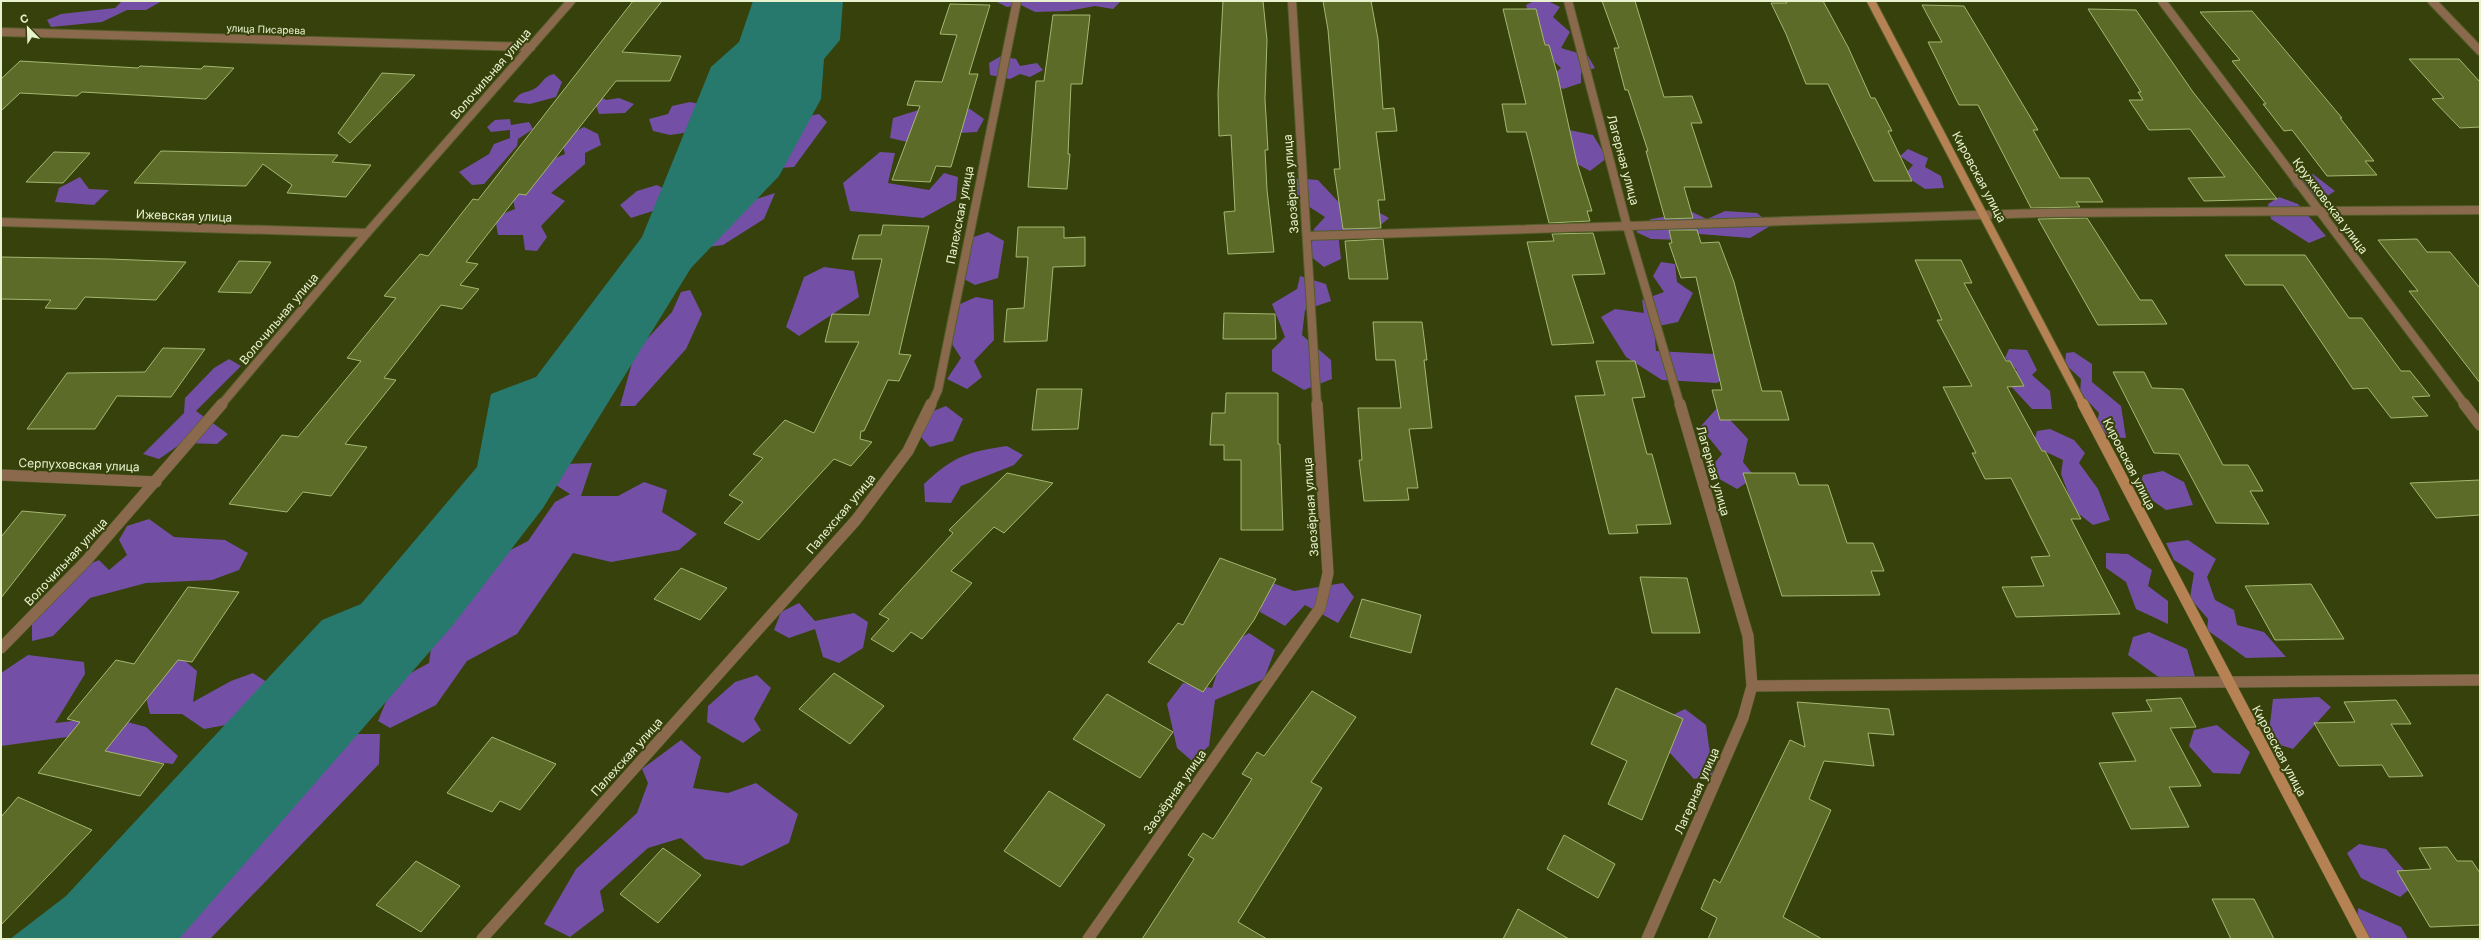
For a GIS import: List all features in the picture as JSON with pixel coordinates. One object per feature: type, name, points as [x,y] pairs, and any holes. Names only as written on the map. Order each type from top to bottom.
[{"type":"street","name":"Волочильная улица","points":[[1,648],[86,561],[156,482],[367,234],[571,1]]},
{"type":"street","name":"Палехская улица","points":[[482,939],[856,520],[908,451],[938,390],[1017,1]]},
{"type":"street","name":"Заозёрная улица","points":[[1088,939],[1320,608],[1328,573],[1292,1]]},
{"type":"street","name":"Лагерная улица","points":[[1568,1],[1627,226],[1748,636],[1752,686],[1743,718],[1647,939]]},
{"type":"street","name":"Кировская улица","points":[[1871,1],[2227,683],[2364,939]]},
{"type":"street","name":"Кружковская улица","points":[[2162,1],[2480,425]]},
{"type":"street","points":[[2432,1],[2480,51]]},
{"type":"street","name":"улица Писарева","points":[[1,32],[531,47]]},
{"type":"street","points":[[1307,236],[1983,213],[2317,209],[2480,210]]},
{"type":"street","name":"Ижевская улица","points":[[1,222],[367,234]]},
{"type":"street","name":"Серпуховская улица","points":[[1,475],[156,482]]},
{"type":"street","points":[[1752,686],[2480,680]]},
{"type":"shaded area","points":[[122,1],[162,1],[146,10],[127,10],[102,22],[51,27],[47,20],[61,14],[115,8]]},
{"type":"shaded area","points":[[995,1],[1121,1],[1113,9],[1095,6],[1068,11],[1035,12],[1021,5],[1007,7]]},
{"type":"shaded area","points":[[1534,1],[1548,1],[1560,7],[1553,17],[1570,32],[1561,48],[1588,56],[1595,68],[1581,73],[1581,83],[1563,89],[1546,80],[1561,68],[1548,56],[1550,46],[1537,41],[1526,5]]},
{"type":"shaded area","points":[[1001,56],[1016,59],[1020,66],[1037,63],[1043,70],[1030,77],[1020,74],[1010,79],[990,75],[989,63]]},
{"type":"shaded area","points":[[554,74],[562,82],[556,97],[530,104],[513,102],[521,94],[534,89],[547,77]]},
{"type":"shaded area","points":[[591,91],[606,100],[619,98],[634,104],[625,113],[599,114]]},
{"type":"shaded area","points":[[690,102],[710,106],[697,131],[670,135],[653,131],[649,119],[668,114],[672,106]]},
{"type":"shaded area","points":[[925,108],[970,109],[984,119],[977,132],[940,134],[916,144],[890,138],[893,118]]},
{"type":"shaded area","points":[[819,114],[827,122],[794,167],[779,168],[804,117]]},
{"type":"shaded area","points":[[510,119],[511,125],[529,122],[533,129],[518,139],[517,146],[484,184],[472,185],[459,172],[489,154],[494,144],[510,138],[510,130],[491,132],[487,127],[495,120]]},
{"type":"shaded area","points":[[584,127],[598,134],[601,145],[585,153],[585,164],[551,193],[565,201],[541,226],[547,237],[537,251],[525,250],[523,235],[498,235],[495,217],[515,209],[512,195],[541,164],[565,154],[561,138]]},
{"type":"shaded area","points":[[1569,130],[1593,135],[1607,158],[1590,171],[1566,158]]},
{"type":"shaded area","points":[[1908,149],[1928,158],[1925,167],[1941,176],[1944,188],[1925,189],[1904,175],[1913,165],[1900,156]]},
{"type":"shaded area","points":[[880,152],[895,153],[888,183],[929,190],[944,173],[958,177],[956,200],[923,218],[850,211],[843,183]]},
{"type":"shaded area","points":[[2313,174],[2335,191],[2321,200],[2294,187],[2288,175]]},
{"type":"shaded area","points":[[80,177],[89,189],[109,190],[94,205],[55,202],[59,188]]},
{"type":"shaded area","points":[[1292,178],[1318,180],[1345,209],[1369,207],[1389,218],[1375,230],[1338,233],[1341,259],[1324,267],[1310,256],[1314,229],[1325,217],[1294,197]]},
{"type":"shaded area","points":[[657,185],[668,191],[659,209],[631,218],[620,205],[637,191]]},
{"type":"shaded area","points":[[775,193],[764,219],[723,245],[707,247],[747,202]]},
{"type":"shaded area","points":[[2279,197],[2298,204],[2326,236],[2309,243],[2271,219],[2268,204]]},
{"type":"shaded area","points":[[1725,211],[1757,213],[1772,225],[1750,238],[1699,234],[1685,240],[1651,239],[1636,232],[1651,219],[1692,212],[1707,219]]},
{"type":"shaded area","points":[[988,232],[1004,241],[998,278],[975,285],[964,279],[971,238]]},
{"type":"shaded area","points":[[1661,262],[1675,264],[1677,282],[1693,293],[1678,322],[1654,327],[1656,351],[1714,354],[1732,370],[1717,383],[1662,380],[1626,357],[1601,317],[1615,309],[1644,313],[1642,300],[1664,292],[1653,276]]},
{"type":"shaded area","points":[[824,267],[854,271],[859,297],[799,336],[786,327],[804,277]]},
{"type":"shaded area","points":[[1300,276],[1326,284],[1331,301],[1305,310],[1302,335],[1331,360],[1332,379],[1304,390],[1272,371],[1272,350],[1285,337],[1272,304],[1297,289]]},
{"type":"shaded area","points":[[690,290],[702,314],[686,349],[635,406],[620,406],[635,352],[672,312],[681,292]]},
{"type":"shaded area","points":[[976,297],[993,300],[994,340],[974,361],[982,377],[967,389],[947,379],[961,358],[952,344],[960,304]]},
{"type":"shaded area","points":[[2009,349],[2027,350],[2037,370],[2032,375],[2050,391],[2052,409],[2032,409],[2006,381],[2017,370],[2005,358]]},
{"type":"shaded area","points":[[2074,352],[2092,364],[2092,382],[2121,406],[2126,438],[2109,437],[2097,423],[2099,413],[2080,393],[2081,379],[2065,364],[2066,353]]},
{"type":"shaded area","points":[[229,359],[241,366],[196,411],[228,434],[217,444],[182,443],[159,459],[143,454],[184,413],[185,398],[214,368]]},
{"type":"shaded area","points":[[946,406],[963,419],[953,441],[930,447],[921,437],[931,412]]},
{"type":"shaded area","points":[[1718,407],[1748,439],[1743,462],[1755,477],[1737,489],[1707,472],[1722,454],[1700,427]]},
{"type":"shaded area","points":[[2050,429],[2074,440],[2085,453],[2079,463],[2098,489],[2110,520],[2093,525],[2075,511],[2061,474],[2063,460],[2033,446],[2037,431]]},
{"type":"shaded area","points":[[1007,446],[1023,455],[1014,465],[961,486],[951,503],[925,502],[924,484],[944,467],[971,453]]},
{"type":"shaded area","points":[[592,463],[581,496],[618,496],[644,482],[667,490],[662,512],[697,534],[679,550],[611,562],[573,553],[517,634],[467,661],[436,705],[390,728],[378,721],[394,682],[429,663],[433,634],[493,559],[528,541],[555,502],[570,494],[551,482],[564,464]]},
{"type":"shaded area","points":[[2163,471],[2184,482],[2193,505],[2166,510],[2139,491],[2143,475]]},
{"type":"shaded area","points":[[149,519],[174,537],[225,540],[248,553],[239,570],[212,580],[146,583],[90,598],[53,636],[32,641],[32,613],[73,571],[99,560],[109,570],[127,555],[119,540],[127,526]]},
{"type":"shaded area","points":[[2188,540],[2216,559],[2207,577],[2215,600],[2234,610],[2237,625],[2264,632],[2286,657],[2246,658],[2207,630],[2208,619],[2190,598],[2194,573],[2174,560],[2166,543]]},
{"type":"shaded area","points":[[2106,553],[2128,554],[2152,570],[2148,586],[2168,601],[2168,624],[2136,609],[2126,582],[2106,568]]},
{"type":"shaded area","points":[[1265,580],[1294,591],[1343,583],[1354,597],[1338,623],[1305,605],[1285,626],[1260,612]]},
{"type":"shaded area","points":[[799,603],[815,621],[854,613],[868,622],[863,648],[839,663],[823,657],[815,629],[789,638],[774,630],[781,612]]},
{"type":"shaded area","points":[[2149,632],[2187,649],[2196,680],[2171,686],[2128,655],[2133,637]]},
{"type":"shaded area","points":[[1249,633],[1275,650],[1264,679],[1215,700],[1209,746],[1192,761],[1177,748],[1167,704],[1183,683],[1212,688],[1226,646]]},
{"type":"shaded area","points":[[28,655],[84,662],[85,674],[55,723],[109,717],[146,727],[178,756],[173,764],[92,755],[74,736],[1,746],[1,673]]},
{"type":"shaded area","points":[[178,655],[197,671],[193,702],[231,681],[253,673],[270,684],[237,723],[204,729],[182,714],[150,714],[142,682]]},
{"type":"shaded area","points":[[757,675],[771,688],[754,719],[761,730],[743,743],[707,722],[708,706],[735,682]]},
{"type":"shaded area","points":[[2319,697],[2331,707],[2293,749],[2268,741],[2273,699]]},
{"type":"shaded area","points":[[1685,709],[1706,725],[1713,775],[1694,779],[1656,738],[1662,720]]},
{"type":"shaded area","points":[[2217,725],[2250,752],[2240,774],[2213,773],[2189,746],[2194,730]]},
{"type":"shaded area","points":[[345,734],[380,734],[379,764],[210,939],[167,939]]},
{"type":"shaded area","points":[[681,740],[701,757],[693,788],[728,793],[756,783],[798,814],[789,843],[742,866],[705,859],[681,838],[648,848],[600,891],[604,911],[570,937],[544,924],[576,869],[637,813],[648,783],[642,769]]},
{"type":"shaded area","points":[[2359,844],[2386,849],[2416,884],[2400,897],[2361,878],[2347,853]]},
{"type":"shaded area","points":[[2358,908],[2401,927],[2408,939],[2359,939],[2356,937]]},
{"type":"water","points":[[753,1],[843,1],[840,40],[824,59],[821,99],[779,176],[691,268],[543,508],[453,625],[179,939],[10,939],[66,896],[322,620],[361,604],[477,467],[491,394],[536,377],[642,237],[711,67],[739,42]]},
{"type":"building","points":[[633,1],[662,1],[622,52],[681,56],[670,81],[616,81],[526,195],[519,194],[466,262],[478,264],[460,285],[479,289],[462,309],[441,305],[384,378],[396,380],[345,444],[367,447],[331,496],[303,492],[287,512],[229,504],[282,435],[298,437],[361,361],[347,358],[396,298],[384,296],[420,254],[428,256],[473,199],[478,200]]},
{"type":"building","points":[[1223,1],[1263,1],[1267,40],[1265,99],[1268,150],[1265,150],[1267,190],[1274,252],[1228,254],[1224,212],[1235,211],[1231,135],[1219,136],[1218,93]]},
{"type":"building","points":[[1323,1],[1371,1],[1378,39],[1383,109],[1394,108],[1397,131],[1376,132],[1385,200],[1378,200],[1381,228],[1343,229],[1334,169],[1340,169],[1328,30]]},
{"type":"building","points":[[1602,1],[1635,1],[1664,97],[1692,96],[1702,123],[1691,123],[1712,187],[1684,187],[1693,218],[1665,219],[1646,151],[1648,151],[1628,90],[1625,90],[1614,48],[1619,48]]},
{"type":"building","points":[[1786,1],[1823,1],[1848,47],[1871,98],[1875,98],[1892,131],[1888,131],[1912,181],[1874,181],[1828,84],[1806,84],[1786,34],[1771,3],[1787,3]]},
{"type":"building","points":[[950,4],[990,5],[969,74],[978,74],[951,167],[936,166],[930,182],[892,180],[920,106],[907,105],[915,81],[942,82],[957,35],[940,34]]},
{"type":"building","points":[[1922,5],[1964,6],[2038,130],[2033,130],[2060,178],[2089,178],[2103,202],[2076,202],[2080,207],[2031,208],[1978,105],[1959,105],[1928,42],[1942,42]]},
{"type":"building","points":[[1503,9],[1536,9],[1545,45],[1549,45],[1557,73],[1577,163],[1592,211],[1587,211],[1590,221],[1549,223],[1526,132],[1507,132],[1502,104],[1526,104]]},
{"type":"building","points":[[2088,9],[2136,10],[2193,92],[2277,199],[2204,201],[2188,178],[2225,177],[2190,129],[2149,130],[2129,100],[2143,100],[2138,92],[2141,92]]},
{"type":"building","points":[[2252,11],[2342,118],[2340,118],[2374,161],[2365,161],[2377,175],[2327,176],[2292,130],[2284,131],[2263,104],[2266,104],[2232,61],[2240,60],[2200,12]]},
{"type":"building","points":[[1053,15],[1090,15],[1082,84],[1071,84],[1068,154],[1070,154],[1067,189],[1028,187],[1036,81],[1044,81]]},
{"type":"building","points":[[2409,59],[2459,59],[2480,82],[2480,127],[2460,128],[2432,99],[2444,98]]},
{"type":"building","points":[[20,61],[138,68],[140,66],[201,69],[204,66],[234,68],[206,99],[82,92],[77,96],[20,93],[1,111],[1,79]]},
{"type":"building","points":[[382,73],[415,75],[350,143],[338,133]]},
{"type":"building","points":[[161,151],[338,155],[332,162],[371,165],[346,197],[287,193],[292,185],[263,164],[246,186],[134,183]]},
{"type":"building","points":[[54,152],[90,153],[63,183],[26,182]]},
{"type":"building","points":[[2087,218],[2140,300],[2152,300],[2167,324],[2098,325],[2038,219]]},
{"type":"building","points":[[883,225],[929,226],[899,354],[911,355],[899,381],[888,380],[864,431],[861,431],[860,439],[872,442],[851,466],[834,459],[759,540],[724,523],[743,502],[729,495],[763,458],[753,454],[785,420],[814,433],[859,342],[825,342],[832,314],[869,315],[882,259],[852,259],[859,235],[881,235]]},
{"type":"building","points":[[1018,227],[1064,227],[1064,238],[1085,237],[1085,266],[1053,267],[1047,341],[1004,342],[1007,309],[1024,308],[1028,257],[1016,257]]},
{"type":"building","points":[[1669,230],[1697,230],[1701,243],[1719,242],[1734,282],[1762,391],[1781,391],[1789,420],[1720,420],[1712,390],[1722,390],[1696,277],[1681,278],[1669,243],[1672,243]]},
{"type":"building","points":[[1593,233],[1605,274],[1572,275],[1594,343],[1552,345],[1527,242],[1554,241],[1552,234]]},
{"type":"building","points":[[1383,239],[1388,279],[1349,279],[1345,241]]},
{"type":"building","points":[[2417,239],[2427,252],[2450,252],[2480,288],[2480,383],[2409,291],[2418,291],[2378,240]]},
{"type":"building","points":[[2225,255],[2305,255],[2349,318],[2362,318],[2401,371],[2410,371],[2430,396],[2412,397],[2428,416],[2391,418],[2368,388],[2353,389],[2283,285],[2245,285]]},
{"type":"building","points":[[1,257],[186,262],[156,300],[85,297],[76,309],[45,308],[51,300],[1,299]]},
{"type":"building","points":[[1915,260],[1961,260],[1972,283],[1964,283],[2006,361],[2010,361],[2024,386],[2007,387],[2042,451],[2045,451],[2081,519],[2071,519],[2120,614],[2016,617],[2002,587],[2044,586],[2031,557],[2050,556],[2011,478],[1985,479],[1972,453],[1976,453],[1943,387],[1972,386],[1937,320],[1942,320]]},
{"type":"building","points":[[239,261],[271,262],[251,293],[218,292]]},
{"type":"building","points":[[1224,313],[1275,314],[1276,339],[1223,339]]},
{"type":"building","points":[[1373,322],[1422,322],[1427,360],[1424,360],[1432,428],[1409,429],[1418,488],[1407,488],[1409,500],[1364,501],[1359,460],[1362,460],[1358,408],[1401,408],[1395,360],[1376,360]]},
{"type":"building","points":[[163,348],[205,349],[171,397],[117,396],[95,429],[27,429],[67,373],[145,372]]},
{"type":"building","points":[[1596,361],[1635,361],[1645,397],[1632,398],[1647,454],[1652,454],[1671,524],[1636,525],[1638,533],[1609,534],[1575,396],[1605,395]]},
{"type":"building","points":[[2113,372],[2144,372],[2152,388],[2183,389],[2223,465],[2248,465],[2263,491],[2250,491],[2269,524],[2216,523],[2179,454],[2154,453]]},
{"type":"building","points":[[1037,389],[1082,389],[1078,429],[1032,430]]},
{"type":"building","points":[[1226,393],[1278,393],[1278,444],[1280,444],[1283,530],[1241,530],[1241,460],[1224,460],[1224,445],[1210,445],[1212,413],[1225,413]]},
{"type":"building","points":[[1007,473],[1053,483],[1004,533],[994,527],[951,571],[972,583],[922,639],[911,632],[893,652],[871,639],[889,619],[879,614],[953,533],[949,530]]},
{"type":"building","points":[[1743,473],[1795,473],[1799,485],[1828,485],[1847,543],[1873,543],[1884,571],[1871,571],[1880,595],[1782,596]]},
{"type":"building","points":[[2480,480],[2480,515],[2436,518],[2410,483]]},
{"type":"building","points":[[22,511],[66,515],[1,598],[1,537]]},
{"type":"building","points":[[1220,558],[1276,579],[1254,620],[1203,692],[1148,662],[1178,623],[1183,625]]},
{"type":"building","points":[[681,568],[727,588],[700,620],[654,599]]},
{"type":"building","points":[[1640,577],[1687,578],[1700,633],[1652,633]]},
{"type":"building","points":[[2311,584],[2344,639],[2275,640],[2245,586]]},
{"type":"building","points":[[188,587],[239,592],[192,662],[178,660],[105,751],[164,764],[140,796],[38,773],[80,722],[67,719],[116,660],[134,664]]},
{"type":"building","points":[[1362,599],[1421,615],[1411,653],[1350,637]]},
{"type":"building","points":[[834,673],[884,706],[850,744],[799,709]]},
{"type":"building","points":[[1616,688],[1683,719],[1642,820],[1608,804],[1627,761],[1591,744]]},
{"type":"building","points":[[1312,691],[1356,717],[1311,782],[1322,788],[1238,922],[1267,939],[1142,939],[1194,859],[1188,855],[1203,833],[1213,839],[1252,779],[1242,774],[1257,752],[1264,756]]},
{"type":"building","points":[[1107,694],[1173,732],[1140,778],[1073,739]]},
{"type":"building","points":[[2181,698],[2196,727],[2170,728],[2201,786],[2169,787],[2189,827],[2131,829],[2099,763],[2136,761],[2112,713],[2152,711],[2146,700]]},
{"type":"building","points":[[2396,700],[2411,724],[2391,724],[2423,776],[2389,777],[2382,765],[2339,766],[2314,723],[2355,722],[2344,702]]},
{"type":"building","points":[[1797,702],[1889,709],[1894,735],[1868,733],[1874,766],[1824,761],[1809,799],[1831,810],[1783,917],[1822,939],[1708,939],[1717,918],[1701,909],[1714,879],[1720,883],[1790,740],[1805,747]]},
{"type":"building","points":[[492,737],[556,764],[520,810],[500,801],[492,812],[447,793]]},
{"type":"building","points":[[1049,791],[1105,825],[1060,887],[1004,851]]},
{"type":"building","points":[[18,797],[92,830],[1,925],[1,817]]},
{"type":"building","points":[[1564,835],[1615,864],[1598,898],[1547,869]]},
{"type":"building","points":[[2447,847],[2457,861],[2472,861],[2480,873],[2480,925],[2430,927],[2397,871],[2431,869],[2419,848]]},
{"type":"building","points":[[663,848],[701,875],[658,923],[620,894]]},
{"type":"building","points":[[416,861],[460,886],[421,932],[376,905]]},
{"type":"building","points":[[2212,899],[2254,899],[2274,939],[2231,939]]},
{"type":"building","points":[[1518,909],[1569,939],[1503,939]]}]
